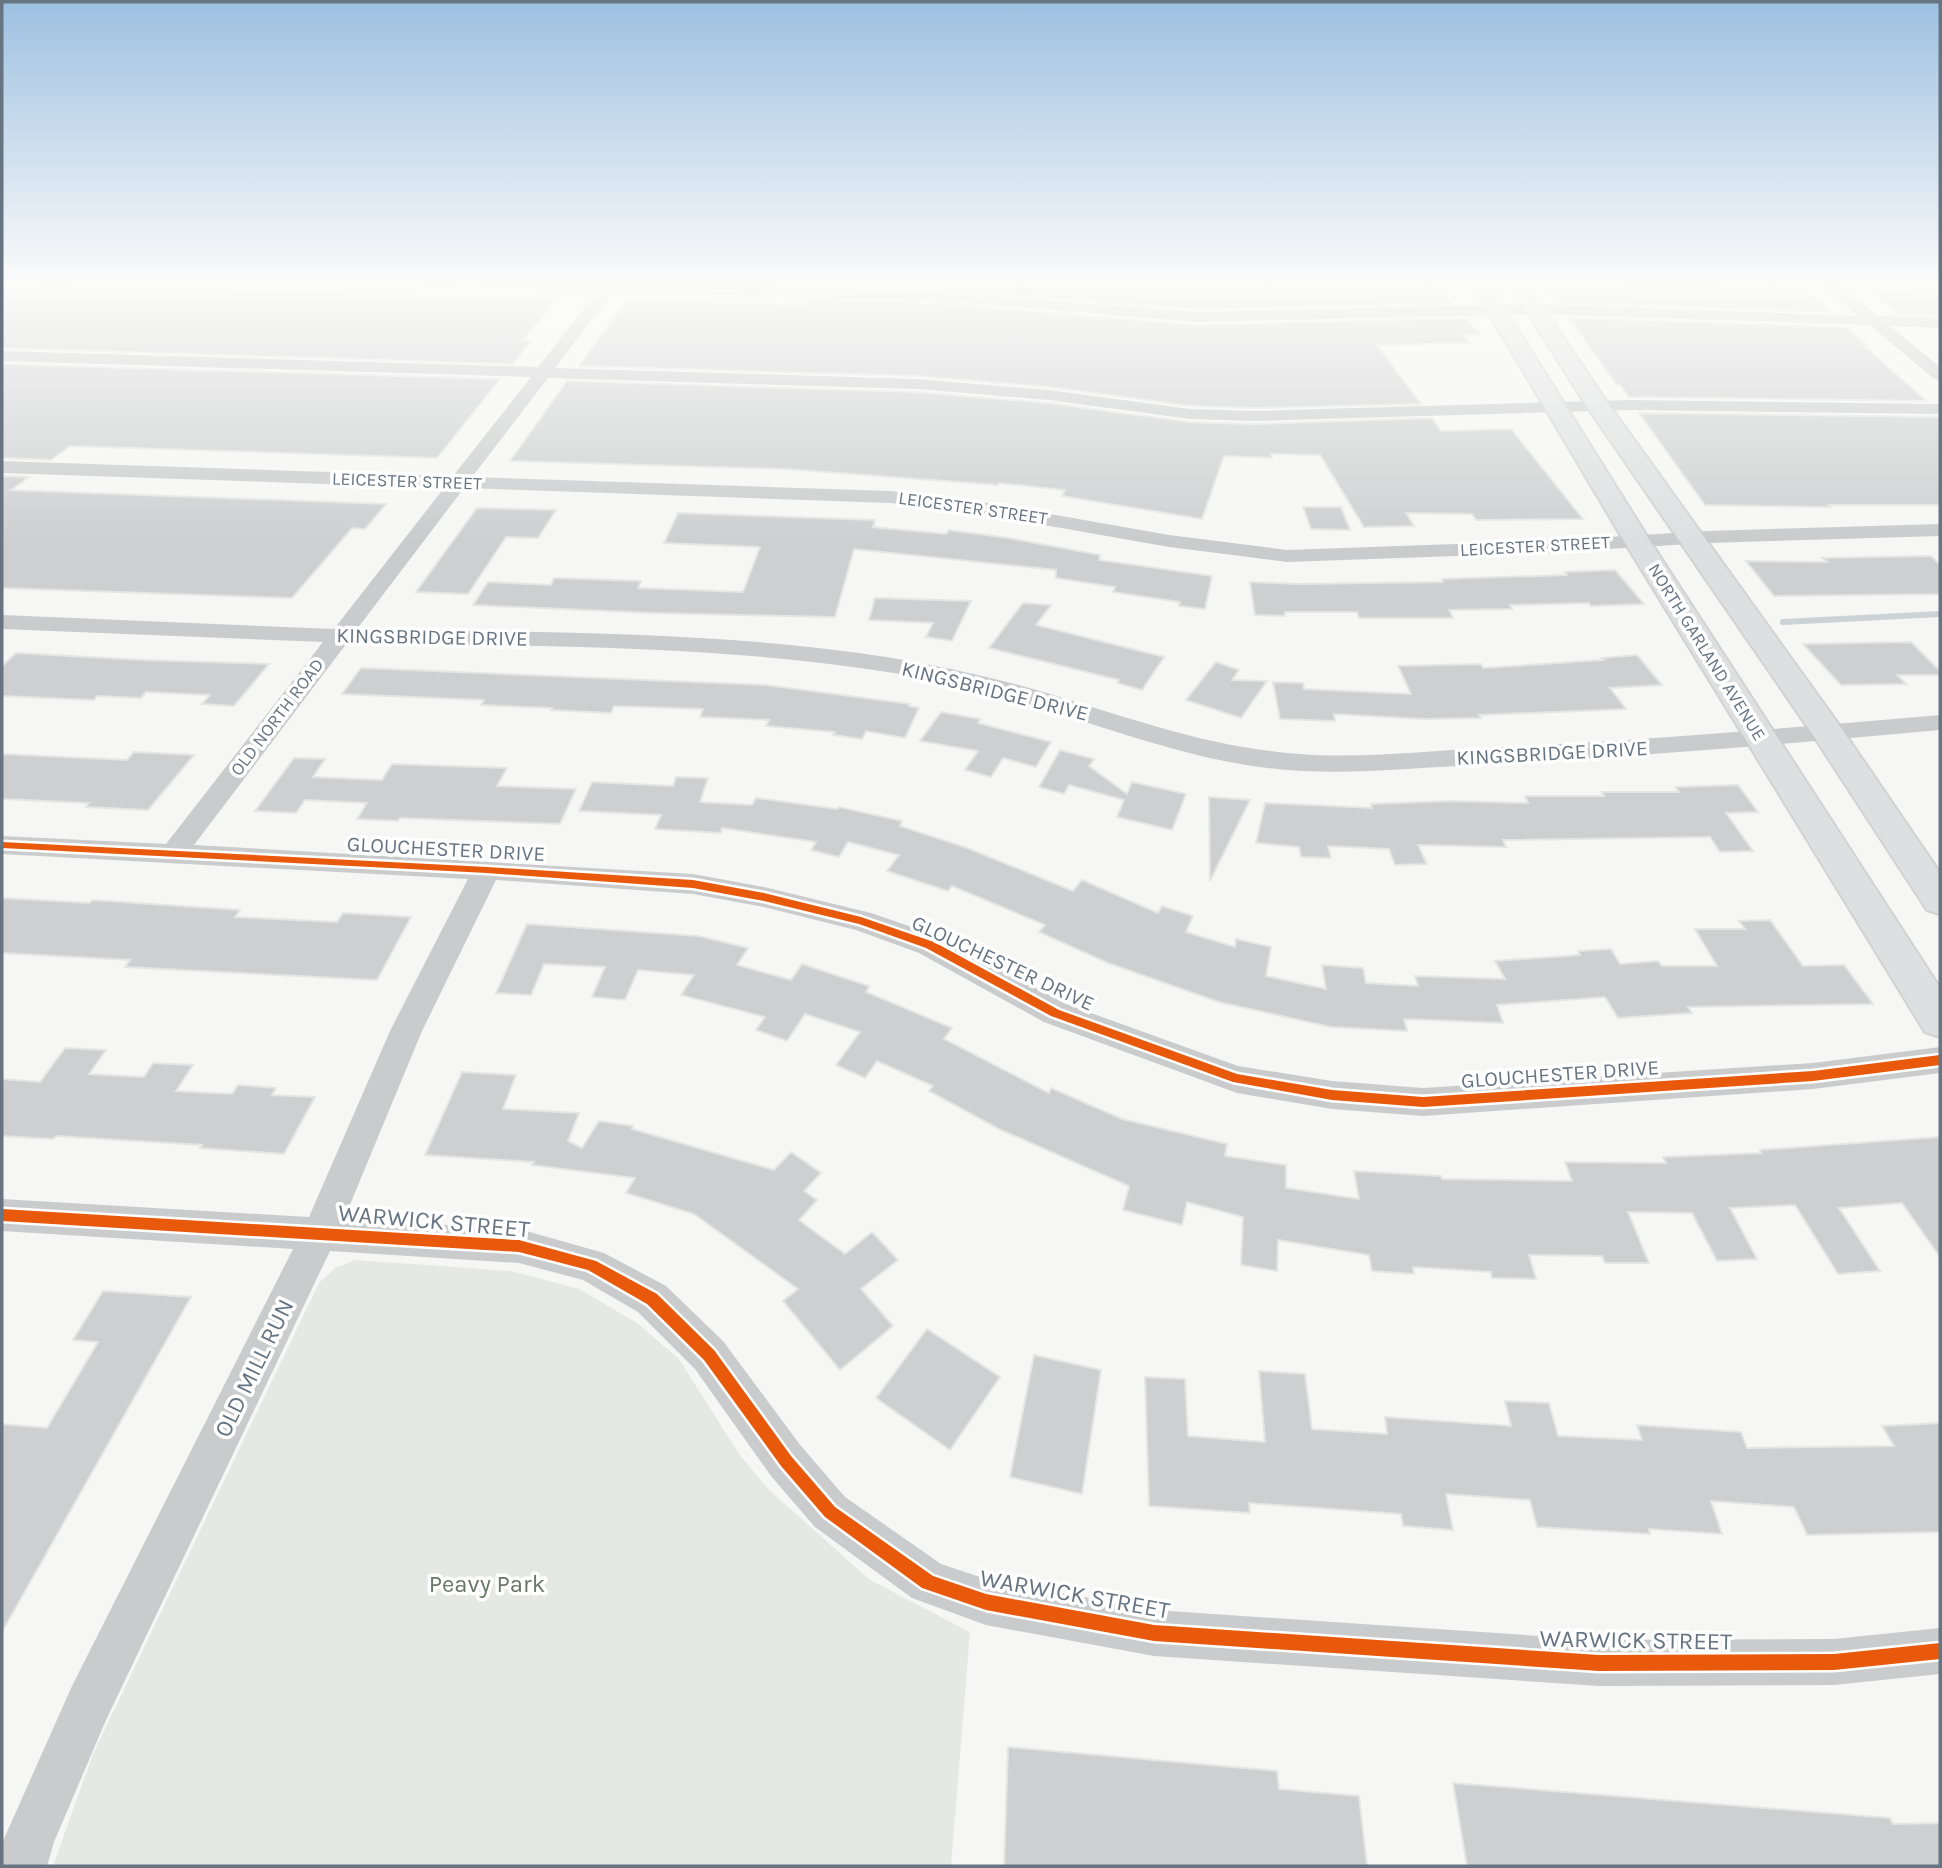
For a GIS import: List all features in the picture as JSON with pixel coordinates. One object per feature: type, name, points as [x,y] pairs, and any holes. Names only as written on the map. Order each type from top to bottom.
[{"type":"main road","name":"NORTH GARLAND AVENUE","points":[[1531,367],[1940,1021]]},
{"type":"main road","points":[[1572,367],[1828,732],[1940,901]]},
{"type":"street","points":[[379,367],[917,384],[1048,395],[1203,415],[1355,415],[1597,405],[1940,409]]},
{"type":"street","name":"OLD NORTH ROAD","points":[[172,855],[546,367]]},
{"type":"street","name":"LEICESTER STREET","points":[[2,467],[890,497],[953,503],[1169,541],[1287,556],[1940,530]]},
{"type":"street","name":"KINGSBRIDGE DRIVE","points":[[2,622],[340,636],[622,641],[801,654],[885,664],[955,677],[1038,698],[1175,742],[1235,755],[1303,763],[1588,752],[1940,723]]},
{"type":"street","name":"GLOUCHESTER DRIVE","points":[[2,845],[487,870],[692,884],[764,897],[861,921],[930,945],[1055,1013],[1237,1079],[1332,1095],[1423,1102],[1813,1076],[1940,1060]]},
{"type":"street","name":"OLD MILL RUN","points":[[22,1866],[29,1841],[89,1703],[320,1233],[406,1031],[487,870]]},
{"type":"street","name":"WARWICK STREET","points":[[2,1215],[519,1246],[591,1265],[652,1299],[709,1355],[786,1461],[830,1512],[928,1582],[986,1602],[1154,1633],[1599,1663],[1834,1662],[1940,1651]]},
{"type":"green space","name":"Peavy Park","points":[[355,1260],[511,1271],[579,1289],[637,1323],[679,1359],[739,1454],[768,1489],[870,1580],[970,1632],[951,1866],[53,1866],[93,1754],[319,1283],[335,1268]]},
{"type":"building","points":[[2,367],[107,367],[500,379],[437,458],[70,446],[51,460],[2,458]]},
{"type":"building","points":[[619,367],[1394,367],[1421,404],[1255,408],[1190,406],[1049,387],[917,376]]},
{"type":"building","points":[[1604,367],[1888,367],[1927,401],[1629,397],[1620,385],[1617,385]]},
{"type":"building","points":[[567,381],[917,392],[1049,403],[1190,422],[1255,424],[1432,418],[1441,431],[1511,429],[1583,519],[1476,520],[1472,514],[1406,513],[1414,526],[1364,527],[1320,455],[1271,454],[1272,458],[1224,456],[1202,519],[1062,496],[1065,490],[999,483],[785,469],[510,461]]},
{"type":"building","points":[[1639,413],[1940,417],[1940,505],[1705,505]]},
{"type":"building","points":[[2,476],[29,477],[11,490],[386,504],[365,529],[352,528],[292,598],[2,588]]},
{"type":"building","points":[[1303,507],[1341,507],[1350,530],[1311,529]]},
{"type":"building","points":[[477,508],[556,510],[538,538],[506,537],[468,594],[416,592]]},
{"type":"building","points":[[678,513],[875,520],[873,527],[946,534],[949,530],[1008,538],[1100,555],[1099,560],[1212,576],[1205,609],[1179,606],[1180,602],[1113,592],[1115,587],[1056,578],[1056,570],[854,549],[835,617],[473,605],[488,582],[551,585],[554,578],[641,581],[638,588],[743,592],[760,547],[664,543]]},
{"type":"building","points":[[1931,556],[1940,565],[1940,594],[1774,596],[1746,561],[1827,562],[1822,558]]},
{"type":"building","points":[[1615,570],[1644,604],[1510,605],[1512,609],[1449,610],[1453,618],[1359,618],[1357,612],[1285,612],[1285,616],[1255,615],[1250,582],[1443,582],[1442,579],[1567,575],[1565,572]]},
{"type":"building","points":[[875,598],[971,601],[952,641],[926,637],[933,623],[869,620]]},
{"type":"building","points":[[1023,603],[1051,605],[1036,625],[1164,657],[1142,690],[1117,683],[1119,680],[989,648]]},
{"type":"building","points":[[1911,642],[1940,671],[1940,675],[1897,675],[1906,684],[1841,685],[1803,644]]},
{"type":"building","points":[[16,653],[269,664],[234,706],[202,704],[210,695],[146,692],[141,698],[97,696],[94,700],[2,696],[2,666]]},
{"type":"building","points":[[1637,655],[1662,685],[1610,688],[1626,709],[1479,715],[1481,718],[1424,719],[1334,714],[1335,721],[1280,719],[1273,682],[1303,683],[1304,689],[1411,694],[1398,666],[1481,664],[1483,668],[1604,660],[1602,658]]},
{"type":"building","points":[[1216,662],[1239,670],[1232,680],[1267,681],[1241,718],[1186,700]]},
{"type":"building","points":[[361,668],[766,685],[910,704],[909,706],[919,708],[905,738],[866,731],[862,739],[833,735],[835,732],[766,726],[769,720],[700,717],[703,709],[614,706],[611,713],[481,705],[484,700],[342,694]]},
{"type":"building","points":[[941,712],[980,719],[978,723],[1051,742],[1036,767],[1003,758],[991,777],[965,770],[978,751],[920,741]]},
{"type":"building","points":[[1060,750],[1094,759],[1089,766],[1127,794],[1132,782],[1186,794],[1172,830],[1117,817],[1124,800],[1069,785],[1064,794],[1039,787]]},
{"type":"building","points":[[134,752],[194,755],[148,810],[86,807],[89,803],[2,799],[2,754],[127,760]]},
{"type":"building","points":[[294,758],[325,759],[313,777],[382,780],[392,764],[507,768],[497,786],[576,789],[560,824],[357,819],[367,803],[305,800],[296,813],[255,811]]},
{"type":"building","points":[[676,777],[708,778],[700,802],[752,805],[756,798],[837,809],[839,807],[902,821],[900,826],[967,848],[1073,891],[1082,880],[1158,913],[1162,906],[1193,916],[1186,932],[1235,947],[1236,939],[1271,947],[1266,976],[1326,989],[1322,965],[1363,968],[1366,983],[1418,986],[1415,976],[1505,979],[1495,961],[1580,955],[1578,951],[1611,949],[1620,964],[1658,961],[1662,966],[1717,966],[1695,929],[1745,929],[1739,921],[1770,920],[1803,966],[1844,965],[1873,1004],[1688,1007],[1692,1013],[1618,1018],[1605,997],[1497,1005],[1503,1023],[1404,1019],[1407,1031],[1331,1027],[1219,1002],[1108,963],[1039,932],[1045,925],[952,886],[948,891],[887,871],[899,855],[848,842],[839,857],[811,850],[816,842],[722,828],[721,833],[655,829],[661,815],[579,811],[592,782],[673,786]]},
{"type":"building","points":[[1738,785],[1758,812],[1726,813],[1753,851],[1720,852],[1710,837],[1503,840],[1506,847],[1418,845],[1427,864],[1395,865],[1389,849],[1328,846],[1331,858],[1301,857],[1299,847],[1256,843],[1265,803],[1372,808],[1371,804],[1450,801],[1528,803],[1525,796],[1604,796],[1602,792],[1679,792],[1675,787]]},
{"type":"building","points":[[1209,797],[1250,800],[1210,881]]},
{"type":"building","points":[[2,898],[90,903],[92,900],[240,910],[235,917],[337,922],[343,913],[411,917],[377,980],[125,967],[130,960],[2,953]]},
{"type":"building","points":[[527,924],[698,936],[748,948],[737,965],[791,980],[802,964],[869,986],[866,992],[952,1028],[944,1039],[1049,1093],[1051,1088],[1122,1119],[1227,1144],[1225,1156],[1286,1165],[1286,1188],[1359,1199],[1354,1171],[1441,1176],[1442,1179],[1572,1181],[1565,1162],[1666,1163],[1663,1157],[1761,1153],[1760,1150],[1940,1137],[1940,1257],[1902,1203],[1839,1208],[1880,1271],[1838,1274],[1795,1205],[1730,1208],[1757,1259],[1717,1261],[1692,1213],[1628,1212],[1649,1263],[1605,1263],[1602,1256],[1529,1255],[1536,1279],[1492,1278],[1491,1272],[1413,1267],[1414,1274],[1372,1271],[1369,1255],[1278,1240],[1277,1271],[1241,1265],[1243,1217],[1187,1202],[1182,1225],[1123,1210],[1129,1186],[999,1129],[929,1091],[933,1086],[877,1061],[865,1078],[836,1065],[860,1032],[805,1014],[787,1041],[756,1030],[765,1017],[681,995],[694,975],[638,970],[625,1000],[592,997],[605,967],[544,964],[531,995],[496,993]]},
{"type":"building","points":[[65,1048],[106,1050],[89,1074],[144,1077],[153,1063],[193,1065],[176,1091],[232,1094],[238,1085],[276,1088],[272,1095],[315,1097],[284,1154],[200,1148],[202,1145],[56,1136],[53,1139],[2,1136],[2,1079],[40,1082]]},
{"type":"building","points":[[462,1072],[516,1075],[503,1109],[579,1113],[568,1141],[582,1148],[599,1121],[633,1126],[632,1129],[774,1170],[791,1152],[821,1173],[804,1191],[817,1200],[799,1220],[845,1254],[872,1232],[898,1260],[861,1289],[893,1326],[840,1370],[783,1301],[798,1289],[694,1214],[626,1193],[635,1178],[532,1165],[534,1162],[425,1155]]},
{"type":"building","points":[[103,1291],[191,1297],[2,1632],[2,1424],[47,1428],[98,1342],[73,1340]]},
{"type":"building","points":[[927,1329],[1000,1377],[950,1450],[876,1398]]},
{"type":"building","points":[[1034,1355],[1101,1370],[1082,1494],[1010,1477]]},
{"type":"building","points":[[1259,1371],[1305,1374],[1312,1429],[1387,1434],[1385,1417],[1511,1426],[1505,1401],[1549,1403],[1558,1436],[1642,1440],[1637,1425],[1741,1432],[1747,1448],[1894,1446],[1882,1426],[1940,1423],[1940,1532],[1807,1535],[1794,1507],[1711,1501],[1722,1534],[1649,1529],[1650,1534],[1537,1527],[1530,1500],[1446,1494],[1453,1530],[1403,1526],[1401,1514],[1249,1503],[1250,1513],[1149,1506],[1145,1377],[1185,1379],[1188,1436],[1265,1442]]},
{"type":"building","points":[[1008,1747],[1277,1771],[1279,1789],[1359,1796],[1367,1866],[1004,1866]]},
{"type":"building","points":[[1453,1783],[1890,1818],[1893,1824],[1940,1823],[1940,1866],[1467,1866]]},
{"type":"waterway","points":[[1783,622],[1940,614]]},
{"type":"cycle path","points":[[2,845],[487,870],[693,884],[764,897],[861,921],[930,945],[1055,1013],[1237,1079],[1332,1095],[1423,1102],[1813,1076],[1940,1060]]},
{"type":"cycle path","points":[[2,1215],[519,1246],[591,1265],[652,1299],[709,1355],[786,1461],[830,1512],[928,1582],[986,1602],[1154,1633],[1599,1663],[1834,1662],[1940,1651]]}]
